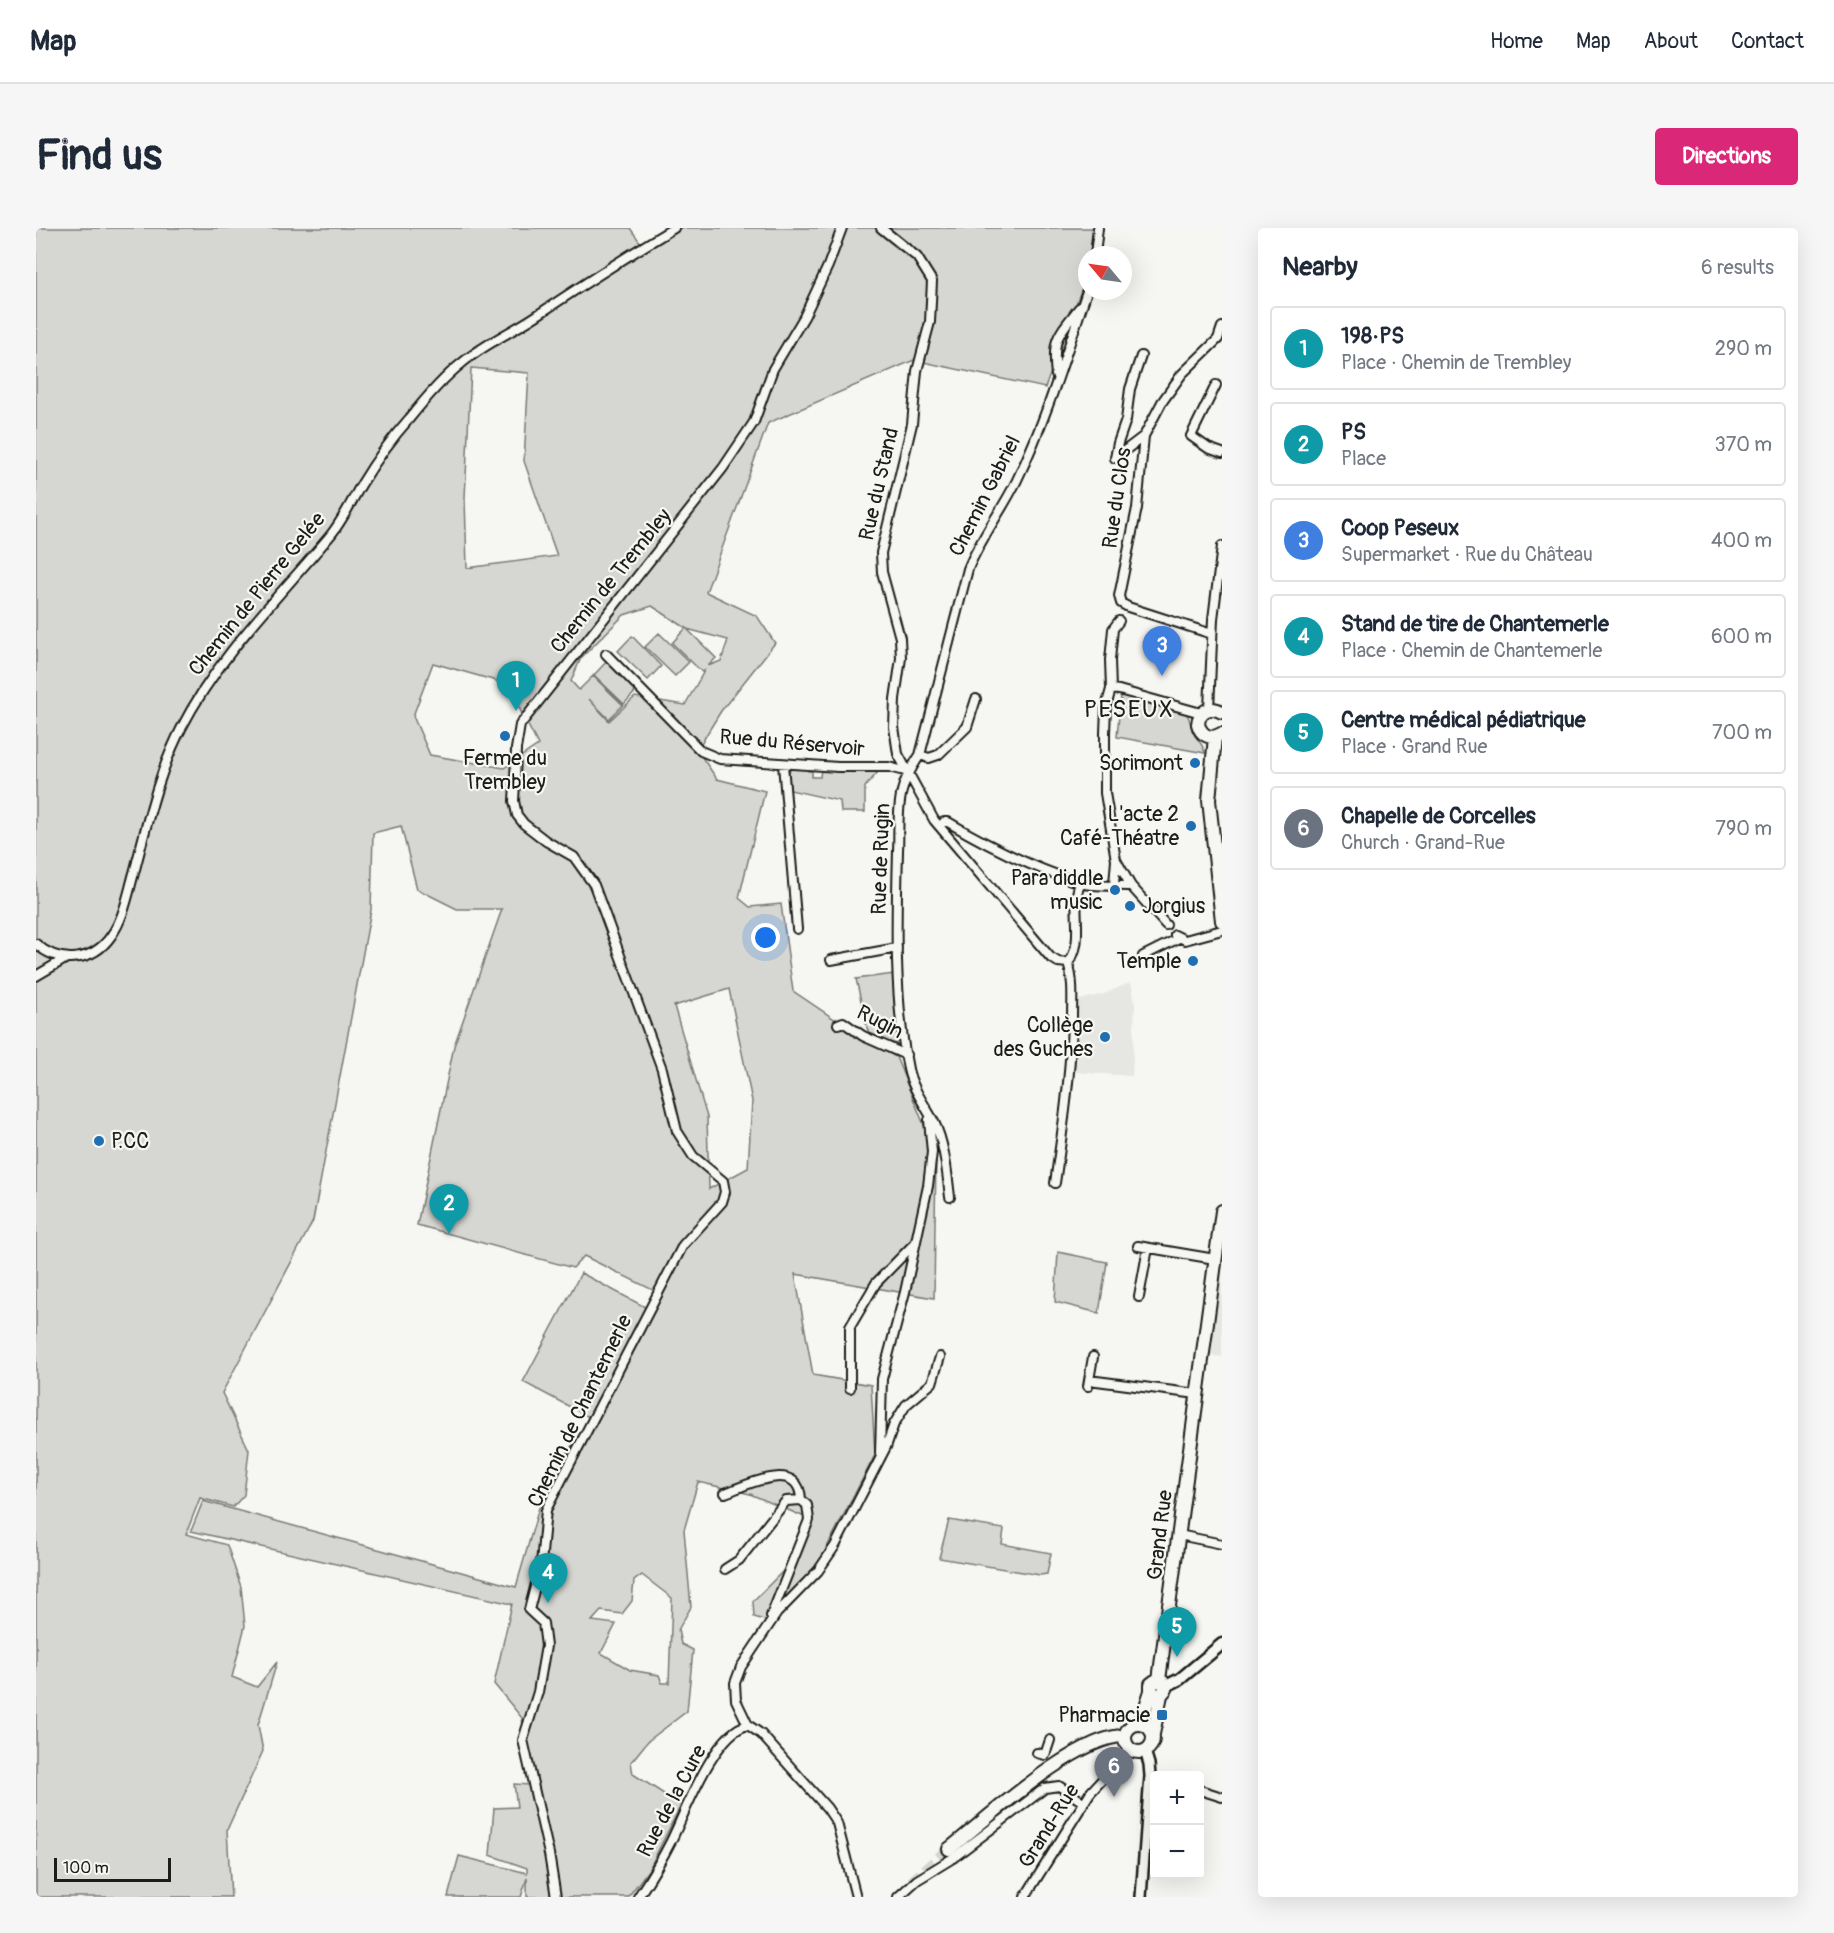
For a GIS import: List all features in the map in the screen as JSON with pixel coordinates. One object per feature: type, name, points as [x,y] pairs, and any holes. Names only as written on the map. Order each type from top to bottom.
[{"type":"main road","points":[[1222,712],[1214,708],[1205,711],[1198,720],[1199,729],[1206,736],[1218,736],[1209,800],[1222,913]]},
{"type":"main road","name":"Grand Rue","points":[[1159,1688],[1222,1210]]},
{"type":"main road","points":[[1159,1688],[1151,1746],[1145,1751],[1137,1752],[1126,1744],[1125,1736],[1128,1729],[1138,1723],[1159,1688],[1180,1679],[1222,1644]]},
{"type":"main road","points":[[1138,1723],[1147,1726],[1153,1734]]},
{"type":"main road","points":[[949,1849],[1066,1758],[1111,1736],[1125,1736]]},
{"type":"street","name":"Chemin de Pierre Gelée","points":[[36,976],[65,959],[90,955],[103,946],[114,932],[123,911],[158,786],[168,757],[186,719],[223,660],[251,624],[332,534],[372,468],[409,418],[460,364],[471,356],[517,329],[642,246],[674,228]]},
{"type":"street","name":"Chemin de Trembley","points":[[722,1202],[725,1192],[723,1181],[693,1156],[677,1131],[662,1069],[594,885],[574,857],[531,830],[518,815],[514,801],[516,749],[520,725],[723,468],[754,422],[773,369],[804,317],[828,266],[842,228]]},
{"type":"street","name":"Rue du Stand","points":[[880,228],[917,257],[932,281],[930,322],[916,371],[912,424],[881,553],[882,572],[900,638],[901,658],[895,699],[894,727],[898,754],[934,820],[1050,957],[1058,962],[1068,963]]},
{"type":"street","points":[[1096,246],[1098,228]]},
{"type":"street","points":[[1056,380],[1054,356],[1056,341],[1084,301]]},
{"type":"street","name":"Chemin Gabriel","points":[[908,772],[920,755],[968,569],[976,547],[1016,482],[1084,301]]},
{"type":"street","name":"Rue du Clos","points":[[1212,634],[1128,607],[1121,603],[1119,596],[1137,508],[1144,436],[1162,402],[1182,374],[1218,339],[1222,327]]},
{"type":"street","points":[[1141,356],[1130,389],[1126,420],[1115,458],[1144,436]]},
{"type":"street","points":[[1216,385],[1191,436],[1208,448],[1222,453]]},
{"type":"street","points":[[1111,689],[1205,711],[1218,563],[1222,546]]},
{"type":"street","points":[[1114,884],[1116,860],[1105,793],[1105,724],[1106,707],[1111,689],[1110,660],[1113,629],[1119,621]]},
{"type":"street","name":"Rue du Réservoir","points":[[606,654],[701,751],[720,759],[838,767],[889,767],[908,772]]},
{"type":"street","points":[[920,755],[929,758],[938,756],[967,727],[976,699]]},
{"type":"street","points":[[783,764],[797,929]]},
{"type":"street","name":"Rue de Rugin","points":[[908,772],[901,793],[897,894],[898,987],[910,1078],[940,1138],[950,1197]]},
{"type":"street","points":[[944,822],[1042,870],[1080,884],[1131,886]]},
{"type":"street","points":[[1116,860],[1131,886],[1166,925]]},
{"type":"street","points":[[1055,1183],[1071,1043],[1072,974],[1068,963],[1074,956],[1076,946],[1077,891],[1080,884]]},
{"type":"street","points":[[1143,956],[1177,936],[1185,940],[1222,930]]},
{"type":"street","points":[[36,944],[48,953],[65,959]]},
{"type":"street","points":[[831,960],[897,948]]},
{"type":"street","name":"Rugin","points":[[838,1024],[843,1022],[863,1035],[906,1055]]},
{"type":"street","name":"Rue de Rugin","points":[[880,1458],[882,1379],[905,1292],[928,1186],[932,1152],[928,1114]]},
{"type":"street","name":"Chemin de Chantemerle","points":[[556,1897],[549,1854],[523,1740],[538,1692],[546,1646],[543,1623],[529,1610],[541,1564],[546,1510],[683,1245],[722,1202]]},
{"type":"street","points":[[850,1388],[850,1327],[876,1283],[915,1242]]},
{"type":"street","points":[[1138,1246],[1215,1259]]},
{"type":"street","points":[[1139,1297],[1148,1248]]},
{"type":"street","points":[[856,1897],[837,1823],[827,1808],[761,1734],[748,1725],[736,1700],[735,1683],[741,1667],[777,1613],[818,1571],[835,1546],[880,1458],[894,1424],[906,1405],[932,1383],[940,1357]]},
{"type":"street","points":[[1093,1357],[1088,1383],[1197,1394]]},
{"type":"street","points":[[725,1493],[765,1478],[785,1477],[798,1483],[801,1489],[801,1500]]},
{"type":"street","points":[[725,1569],[739,1560],[786,1501],[801,1500],[807,1505],[809,1520],[766,1629]]},
{"type":"street","points":[[1179,1535],[1222,1544]]},
{"type":"street","name":"Rue de la Cure","points":[[638,1897],[670,1842],[715,1753],[738,1729],[748,1725]]},
{"type":"street","points":[[1037,1753],[1045,1755],[1050,1740]]},
{"type":"street","name":"Grand-Rue","points":[[1025,1897],[1083,1802],[1130,1749]]},
{"type":"street","points":[[1145,1751],[1150,1771]]},
{"type":"street","points":[[898,1897],[916,1880],[953,1858],[1045,1788],[1059,1786],[1083,1802]]},
{"type":"street","points":[[1204,1791],[1222,1797]]},
{"type":"street","points":[[1141,1897],[1150,1799]]},
{"type":"shaded area","points":[[36,228],[630,228],[645,249],[680,228],[1094,228],[1091,246],[1078,246],[1078,298],[1045,388],[914,360],[768,423],[706,592],[757,616],[775,643],[721,711],[697,750],[717,779],[765,791],[739,898],[750,907],[781,904],[793,991],[864,1039],[896,1057],[936,1154],[934,1298],[795,1274],[813,1375],[871,1385],[875,1455],[816,1568],[767,1621],[754,1617],[753,1601],[793,1561],[807,1518],[750,1494],[698,1482],[684,1530],[691,1607],[678,1630],[681,1644],[693,1650],[687,1711],[648,1741],[631,1762],[633,1774],[681,1805],[649,1869],[628,1897],[527,1897],[527,1878],[521,1897],[448,1897],[459,1856],[527,1873],[527,1868],[490,1855],[494,1808],[517,1807],[514,1784],[530,1785],[522,1718],[494,1684],[512,1604],[191,1531],[203,1501],[516,1587],[547,1480],[592,1418],[657,1292],[584,1256],[573,1268],[417,1225],[454,1046],[502,909],[457,909],[417,889],[401,826],[373,833],[371,910],[313,1221],[222,1393],[249,1450],[244,1495],[233,1507],[200,1498],[186,1534],[227,1545],[241,1587],[245,1626],[232,1677],[257,1687],[277,1662],[258,1725],[263,1751],[227,1830],[231,1897],[36,1897]],"holes":[[[471,368],[529,373],[524,461],[557,556],[467,568],[465,498]],[[652,606],[686,628],[672,643],[702,672],[704,671],[685,705],[635,697],[609,721],[589,699],[609,719],[623,705],[593,676],[579,690],[571,681],[581,658],[624,615]],[[687,629],[728,640],[721,661],[708,666],[716,658]],[[433,663],[507,684],[538,745],[504,768],[430,755],[413,716]],[[729,989],[752,1101],[748,1168],[709,1189],[707,1117],[674,1006]],[[642,1575],[672,1598],[669,1683],[662,1683],[659,1675],[630,1670],[601,1653],[616,1624],[592,1621],[601,1611],[622,1614],[632,1601],[634,1581]]]},
{"type":"shaded area","points":[[659,633],[689,662],[675,676],[645,647]]},
{"type":"shaded area","points":[[632,636],[661,666],[648,680],[618,651]]},
{"type":"shaded area","points":[[608,660],[638,689],[624,704],[594,675]]},
{"type":"shaded area","points":[[1121,694],[1185,712],[1193,733],[1205,753],[1117,737]]},
{"type":"shaded area","points":[[791,768],[808,768],[808,771],[812,771],[812,777],[820,777],[821,769],[878,772],[865,787],[865,812],[841,812],[840,801],[790,790],[788,773]]},
{"type":"shaded area","points":[[894,974],[900,1045],[869,1036],[856,979]]},
{"type":"shaded area","name":"Collège des Guches","points":[[1131,982],[1135,1003],[1132,1076],[1074,1072],[1079,1000],[1104,994]]},
{"type":"shaded area","points":[[1058,1252],[1107,1262],[1099,1313],[1055,1302]]},
{"type":"shaded area","points":[[1218,1268],[1222,1269],[1222,1357],[1209,1355]]},
{"type":"shaded area","points":[[581,1273],[647,1308],[589,1417],[523,1382]]},
{"type":"shaded area","points":[[949,1520],[1004,1529],[1002,1544],[1051,1553],[1047,1574],[1040,1575],[939,1558]]},
{"type":"tunnel","points":[[912,1882],[949,1849]]},
{"type":"place","name":"Coop Peseux","points":[[1162,676]]},
{"type":"place","name":"198·PS","points":[[516,711]]},
{"type":"place","name":"Ferme du Trembley","points":[[505,736]]},
{"type":"place","name":"Sorimont","points":[[1195,763]]},
{"type":"place","name":"L'acte 2 Café-Théatre","points":[[1191,826]]},
{"type":"place","name":"Para diddle music","points":[[1115,890]]},
{"type":"place","name":"Jorgius","points":[[1130,906]]},
{"type":"place","name":"Temple","points":[[1193,961]]},
{"type":"place","name":"Collège des Guches","points":[[1105,1037]]},
{"type":"place","name":"P.CC","points":[[99,1141]]},
{"type":"place","name":"PS","points":[[449,1234]]},
{"type":"place","name":"Stand de tire de Chantemerle","points":[[548,1603]]},
{"type":"place","name":"Centre médical pédiatrique","points":[[1177,1657]]},
{"type":"place","name":"Pharmacie","points":[[1162,1715]]},
{"type":"place","name":"Chapelle de Corcelles","points":[[1114,1797]]},
{"type":"district","name":"PESEUX","points":[[1129,709]]}]
